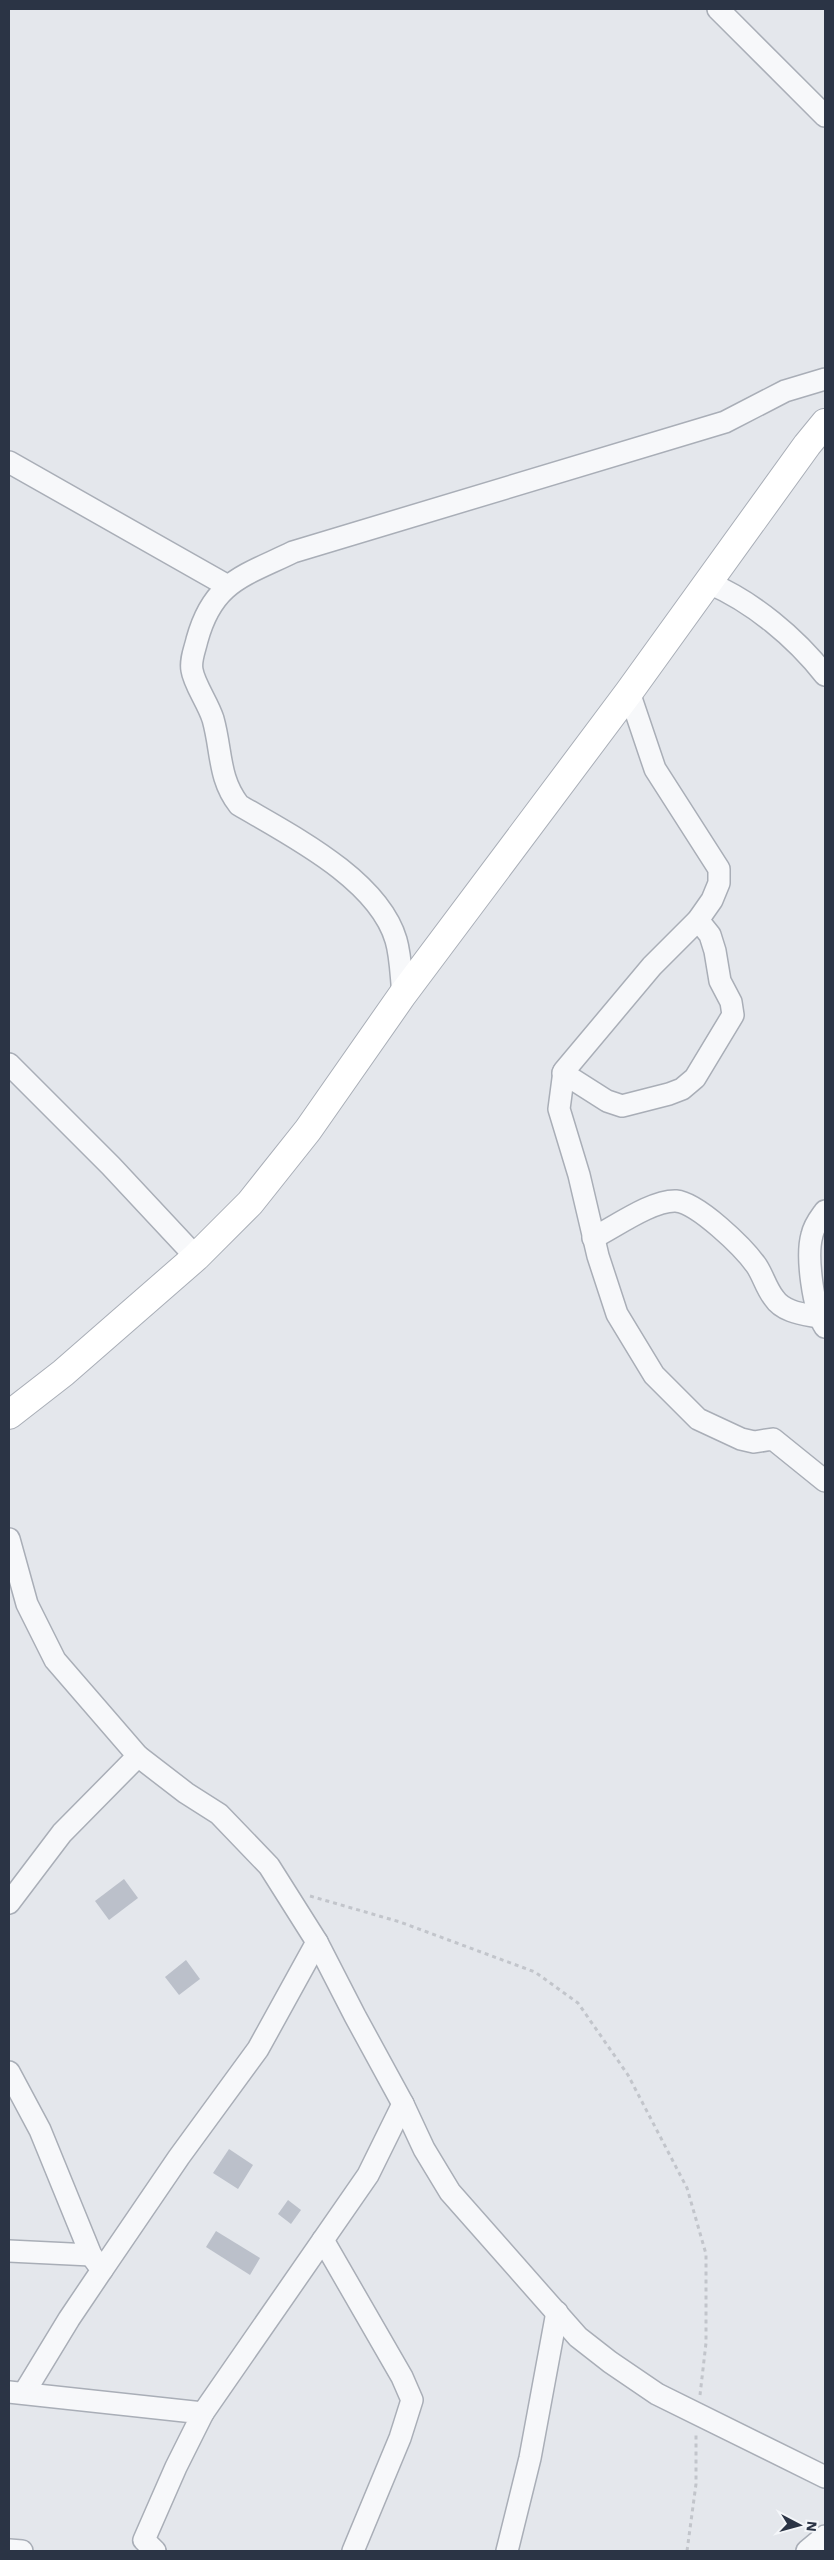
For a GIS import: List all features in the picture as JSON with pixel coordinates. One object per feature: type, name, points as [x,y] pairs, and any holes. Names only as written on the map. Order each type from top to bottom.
[{"type":"street","points":[[718,9],[825,116]]},
{"type":"street","points":[[403,994],[396,940],[387,920],[372,900],[331,860],[239,805],[227,787],[213,720],[204,695],[195,679],[192,661],[201,624],[209,607],[226,585],[293,552],[725,422],[785,391],[825,379]]},
{"type":"street","points":[[9,1415],[64,1373],[196,1257],[250,1203],[308,1130],[403,994],[825,423]]},
{"type":"street","points":[[9,462],[226,585]]},
{"type":"street","points":[[708,582],[736,595],[749,605],[808,653],[825,675]]},
{"type":"street","points":[[628,692],[655,769],[719,869],[718,883],[712,900],[698,920],[652,966],[574,1056],[564,1073],[559,1109],[617,1314],[654,1375],[698,1419],[741,1439],[754,1442],[773,1439],[825,1482]]},
{"type":"street","points":[[564,1073],[607,1101],[622,1106],[669,1094],[682,1088],[695,1078],[733,1014],[731,1002],[720,981],[710,934],[698,920]]},
{"type":"street","points":[[9,1064],[112,1166],[196,1257]]},
{"type":"street","points":[[594,1238],[654,1205],[676,1201],[694,1208],[730,1238],[754,1262],[774,1299],[796,1312],[822,1322]]},
{"type":"street","points":[[822,1322],[813,1290],[811,1236],[816,1224],[825,1211]]},
{"type":"street","points":[[9,1539],[27,1604],[55,1660],[138,1756],[186,1793],[220,1814],[269,1866],[286,1888],[317,1942],[403,2104],[424,2148],[450,2192],[578,2336],[610,2362],[657,2394],[825,2477]]},
{"type":"street","points":[[9,1903],[62,1833],[138,1756]]},
{"type":"street","points":[[203,2413],[16,2392],[69,2319],[97,2263],[179,2157],[258,2049],[317,1942]]},
{"type":"street","points":[[9,2072],[40,2130],[97,2263]]},
{"type":"street","points":[[144,2547],[176,2467],[203,2413],[368,2175],[403,2104]]},
{"type":"street","points":[[323,2240],[402,2377],[412,2400],[400,2438],[353,2551]]},
{"type":"street","points":[[9,2251],[97,2263]]},
{"type":"street","points":[[507,2551],[530,2458],[557,2312]]},
{"type":"street","points":[[807,2551],[825,2536]]},
{"type":"street","points":[[9,2550],[22,2551]]},
{"type":"path","points":[[286,1888],[400,1922],[535,1972],[578,2003],[628,2075],[687,2188],[706,2254],[706,2343],[703,2382],[696,2413],[696,2484],[687,2551]]},
{"type":"building","points":[[124,1879],[138,1898],[109,1920],[95,1901]]},
{"type":"building","points":[[186,1960],[200,1979],[179,1995],[165,1977]]},
{"type":"building","points":[[229,2149],[253,2165],[238,2189],[213,2173]]},
{"type":"building","points":[[288,2200],[301,2210],[291,2224],[278,2214]]},
{"type":"building","points":[[216,2231],[260,2258],[250,2275],[206,2247]]}]
